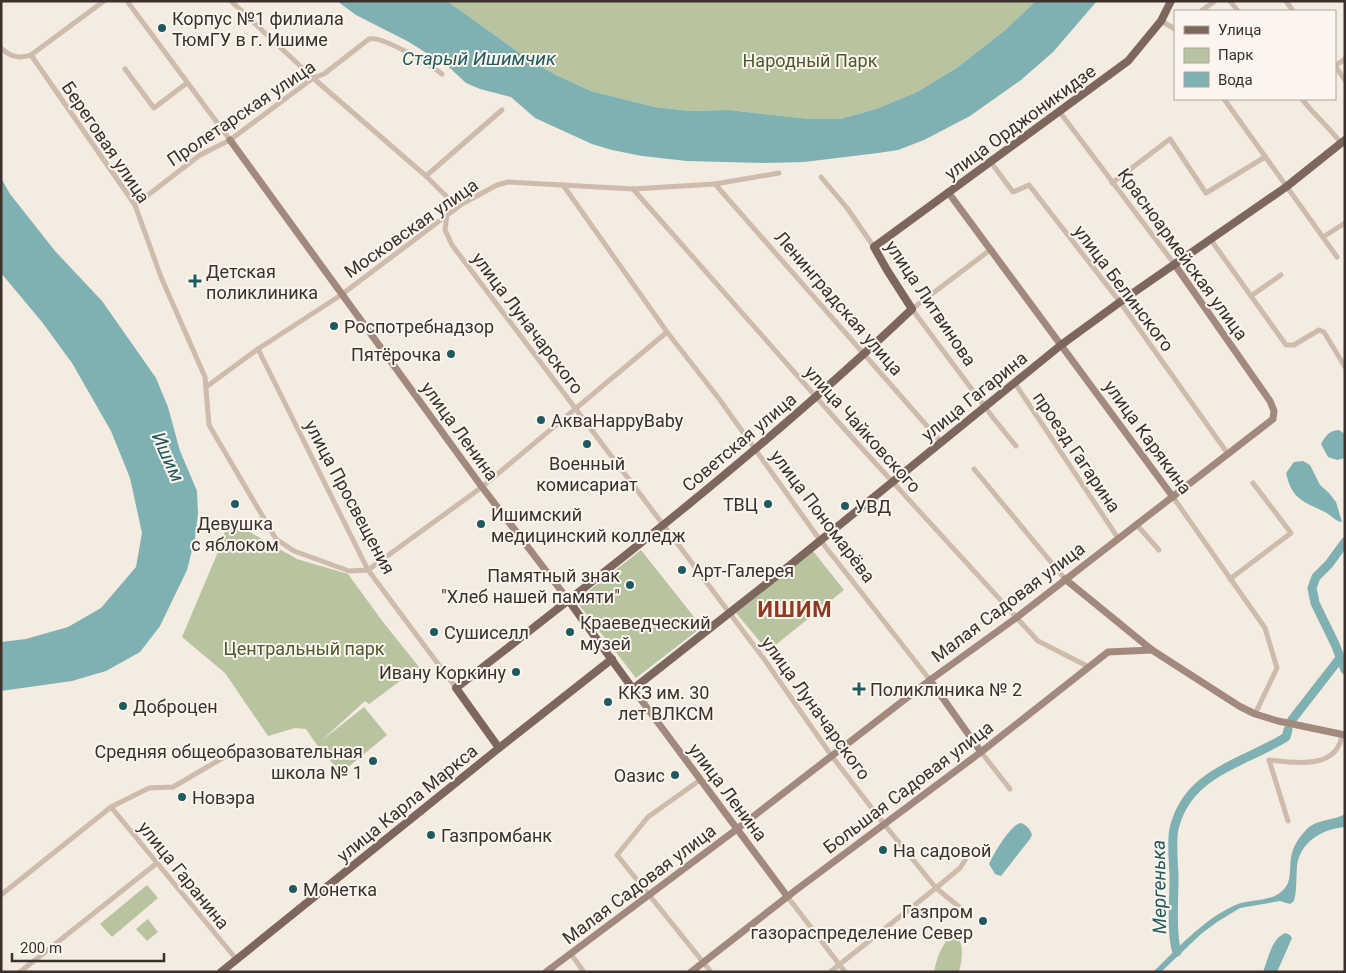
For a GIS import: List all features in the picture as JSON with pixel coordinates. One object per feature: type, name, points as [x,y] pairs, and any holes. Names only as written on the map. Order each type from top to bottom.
[{"type":"main road","name":"улица Орджоникидзе","points":[[874,247],[1128,61],[1161,21],[1171,1]]},
{"type":"main road","name":"улица Гагарина","points":[[632,689],[821,541],[1061,345],[1286,187],[1343,142]]},
{"type":"main road","name":"улица Литвинова","points":[[874,247],[912,309]]},
{"type":"main road","name":"Советская улица","points":[[456,688],[663,525],[755,449],[865,354],[912,309]]},
{"type":"main road","name":"улица Ленина","points":[[568,600],[632,689]]},
{"type":"main road","name":"улица Карла Маркса","points":[[221,972],[499,748],[612,660]]},
{"type":"main road","name":"улица Просвещения","points":[[456,688],[499,748]]},
{"type":"street","points":[[1,48],[20,59],[31,56],[104,1]]},
{"type":"street","name":"улица Ленина","points":[[127,1],[482,487],[568,600]]},
{"type":"street","name":"улица Луначарского","points":[[231,1],[313,78],[426,176],[449,199],[445,230],[452,245],[729,613],[884,824],[936,888],[969,915]]},
{"type":"street","points":[[1202,10],[1215,1]]},
{"type":"street","points":[[1161,21],[1174,28]]},
{"type":"street","name":"Пролетарская улица","points":[[135,204],[200,155],[230,140],[313,78],[324,74],[365,41],[373,38],[428,64],[442,74]]},
{"type":"street","name":"Береговая улица","points":[[31,56],[135,204],[161,277],[205,377],[209,425],[276,539],[294,550],[349,571],[368,570]]},
{"type":"street","points":[[1336,67],[1345,80]]},
{"type":"street","points":[[125,69],[154,108],[187,83]]},
{"type":"street","points":[[1225,100],[1337,257]]},
{"type":"street","points":[[1303,100],[1310,110],[1343,142]]},
{"type":"street","points":[[426,176],[502,110]]},
{"type":"street","name":"Красноармейская улица","points":[[1060,111],[1175,265],[1270,401],[1274,411],[1273,419]]},
{"type":"street","points":[[1112,182],[1170,140],[1206,194],[1265,157]]},
{"type":"street","name":"улица Белинского","points":[[990,161],[1013,192],[1029,185],[1120,302],[1228,454]]},
{"type":"street","name":"Московская улица","points":[[206,387],[258,349],[341,295],[462,204],[496,185],[508,182],[633,189],[715,184],[779,172]]},
{"type":"street","name":"улица Литвинова","points":[[821,177],[874,247]]},
{"type":"street","name":"Ленинградская улица","points":[[715,184],[941,442]]},
{"type":"street","name":"улица Пономарёва","points":[[562,185],[667,332],[821,541],[930,680],[1010,789]]},
{"type":"street","name":"улица Чайковского","points":[[633,189],[816,397],[1016,618],[1038,641],[1089,667]]},
{"type":"street","name":"улица Карякина","points":[[948,192],[1173,496],[1265,628],[1277,668],[1255,714]]},
{"type":"street","points":[[1323,237],[1345,222]]},
{"type":"street","points":[[1211,240],[1286,345],[1294,345],[1319,330],[1324,332],[1345,367]]},
{"type":"street","name":"Советская улица","points":[[912,309],[990,250]]},
{"type":"street","points":[[1251,296],[1281,275]]},
{"type":"street","name":"улица Литвинова","points":[[912,309],[1016,446]]},
{"type":"street","points":[[368,570],[482,487],[667,332]]},
{"type":"street","name":"улица Просвещения","points":[[258,349],[368,570],[456,688]]},
{"type":"street","name":"проезд Гагарина","points":[[1014,382],[1118,538]]},
{"type":"street","name":"Малая Садовая улица","points":[[546,972],[737,829],[831,754],[1016,618],[1273,419]]},
{"type":"street","points":[[974,469],[1065,579],[1152,650],[1239,706],[1255,714],[1343,735],[1337,750],[1322,760],[1290,762],[1269,760],[1288,821]]},
{"type":"street","points":[[1230,578],[1291,533],[1253,483]]},
{"type":"street","points":[[1136,524],[1159,550]]},
{"type":"street","name":"Большая Садовая улица","points":[[691,972],[787,896],[981,752],[1108,652],[1152,650]]},
{"type":"street","name":"улица Ленина","points":[[632,689],[845,972]]},
{"type":"street","points":[[1,895],[112,807],[149,788],[173,787],[238,749],[253,754]]},
{"type":"street","points":[[700,780],[648,817],[617,855],[711,972]]},
{"type":"street","name":"улица Гаранина","points":[[112,807],[237,960]]},
{"type":"street","points":[[830,972],[960,868],[972,849]]},
{"type":"street","points":[[20,972],[157,863]]},
{"type":"street","points":[[571,954],[584,972]]},
{"type":"green space","name":"Народный Парк","points":[[447,1],[1036,1],[1005,30],[958,67],[917,92],[876,109],[840,119],[809,119],[729,110],[690,111],[655,107],[591,91],[554,74],[521,54]]},
{"type":"green space","name":"Центральный парк","points":[[227,519],[297,559],[348,574],[419,667],[369,704],[365,701],[321,741],[364,707],[387,735],[341,773],[306,729],[295,728],[268,736],[225,673],[182,637],[223,540]]},
{"type":"green space","points":[[641,550],[702,627],[636,678],[576,601]]},
{"type":"green space","points":[[813,551],[844,590],[768,651],[736,613]]},
{"type":"green space","points":[[147,885],[158,898],[112,937],[100,924]]},
{"type":"green space","points":[[148,919],[158,932],[147,941],[136,929]]},
{"type":"green space","points":[[952,935],[958,935],[962,948],[959,971],[934,972],[940,952],[945,942]]},
{"type":"water","name":"Старый Ишимчик","points":[[337,1],[447,1],[521,54],[554,74],[591,91],[655,107],[690,111],[729,110],[809,119],[840,119],[876,109],[917,92],[958,67],[1005,30],[1036,1],[1097,1],[1053,52],[1021,80],[970,116],[924,140],[898,150],[878,153],[804,162],[764,163],[687,161],[642,156],[592,144],[535,118],[511,97],[480,89],[466,83],[450,68],[409,42],[356,15]]},
{"type":"water","name":"Ишим","points":[[1,178],[10,194],[55,251],[102,301],[156,378],[168,407],[180,451],[197,491],[198,514],[195,538],[187,570],[160,626],[140,652],[106,671],[72,681],[1,691],[1,642],[26,639],[68,627],[101,608],[136,567],[142,533],[130,478],[111,431],[72,363],[42,322],[1,273]]},
{"type":"water","points":[[1339,430],[1345,434],[1345,458],[1337,460],[1328,457],[1321,444],[1328,434]]},
{"type":"water","points":[[1303,461],[1310,465],[1320,485],[1336,502],[1342,522],[1304,502],[1291,489],[1286,473],[1294,462]]},
{"type":"water","points":[[1345,814],[1345,827],[1320,834],[1307,844],[1303,850],[1297,866],[1294,901],[1290,904],[1280,901],[1240,908],[1201,934],[1161,972],[1153,972],[1191,936],[1222,912],[1233,906],[1271,897],[1281,892],[1288,884],[1292,853],[1302,835],[1310,826]]},
{"type":"water","points":[[1020,823],[1028,827],[1032,835],[1001,876],[995,874],[989,864],[991,859],[1011,830]]},
{"type":"water","points":[[1286,933],[1292,938],[1277,972],[1263,972],[1274,944],[1281,935]]},
{"type":"waterway","name":"Мергенька","points":[[1345,542],[1329,564],[1316,577],[1312,588],[1315,603],[1345,670]]},
{"type":"waterway","name":"Мергенька","points":[[1291,721],[1340,658]]},
{"type":"waterway","name":"Мергенька","points":[[1177,952],[1173,927],[1173,841],[1174,829],[1181,810],[1191,794],[1204,782],[1235,763],[1286,737],[1288,730]]},
{"type":"place","name":"Корпус №1 филиала ТюмГУ в г. Ишиме","points":[[162,28]]},
{"type":"place","name":"Детская поликлиника","points":[[195,281]]},
{"type":"place","name":"Роспотребнадзор","points":[[334,326]]},
{"type":"place","name":"Пятёрочка","points":[[451,354]]},
{"type":"place","name":"АкваHappyBaby","points":[[541,420]]},
{"type":"place","name":"Военный комисариат","points":[[587,444]]},
{"type":"place","name":"Девушка с яблоком","points":[[235,504]]},
{"type":"place","name":"ТВЦ","points":[[768,504]]},
{"type":"place","name":"УВД","points":[[845,506]]},
{"type":"place","name":"Ишимский медицинский колледж","points":[[481,524]]},
{"type":"place","name":"Арт-Галерея","points":[[682,570]]},
{"type":"place","name":"Памятный знак \"Хлеб нашей памяти\"","points":[[630,585]]},
{"type":"place","name":"Сушиселл","points":[[434,632]]},
{"type":"place","name":"Краеведческий музей","points":[[570,632]]},
{"type":"place","name":"Ивану Коркину","points":[[516,672]]},
{"type":"place","name":"Поликлиника № 2","points":[[859,689]]},
{"type":"place","name":"ККЗ им. 30 лет ВЛКСМ","points":[[608,702]]},
{"type":"place","name":"Доброцен","points":[[123,706]]},
{"type":"place","name":"Средняя общеобразовательная школа № 1","points":[[373,761]]},
{"type":"place","name":"Оазис","points":[[675,775]]},
{"type":"place","name":"Новэра","points":[[182,797]]},
{"type":"place","name":"Газпромбанк","points":[[431,835]]},
{"type":"place","name":"На садовой","points":[[883,850]]},
{"type":"place","name":"Монетка","points":[[293,889]]},
{"type":"place","name":"Газпром газораспределение Север","points":[[983,921]]},
{"type":"district","name":"ИШИМ","points":[[795,609]]}]
